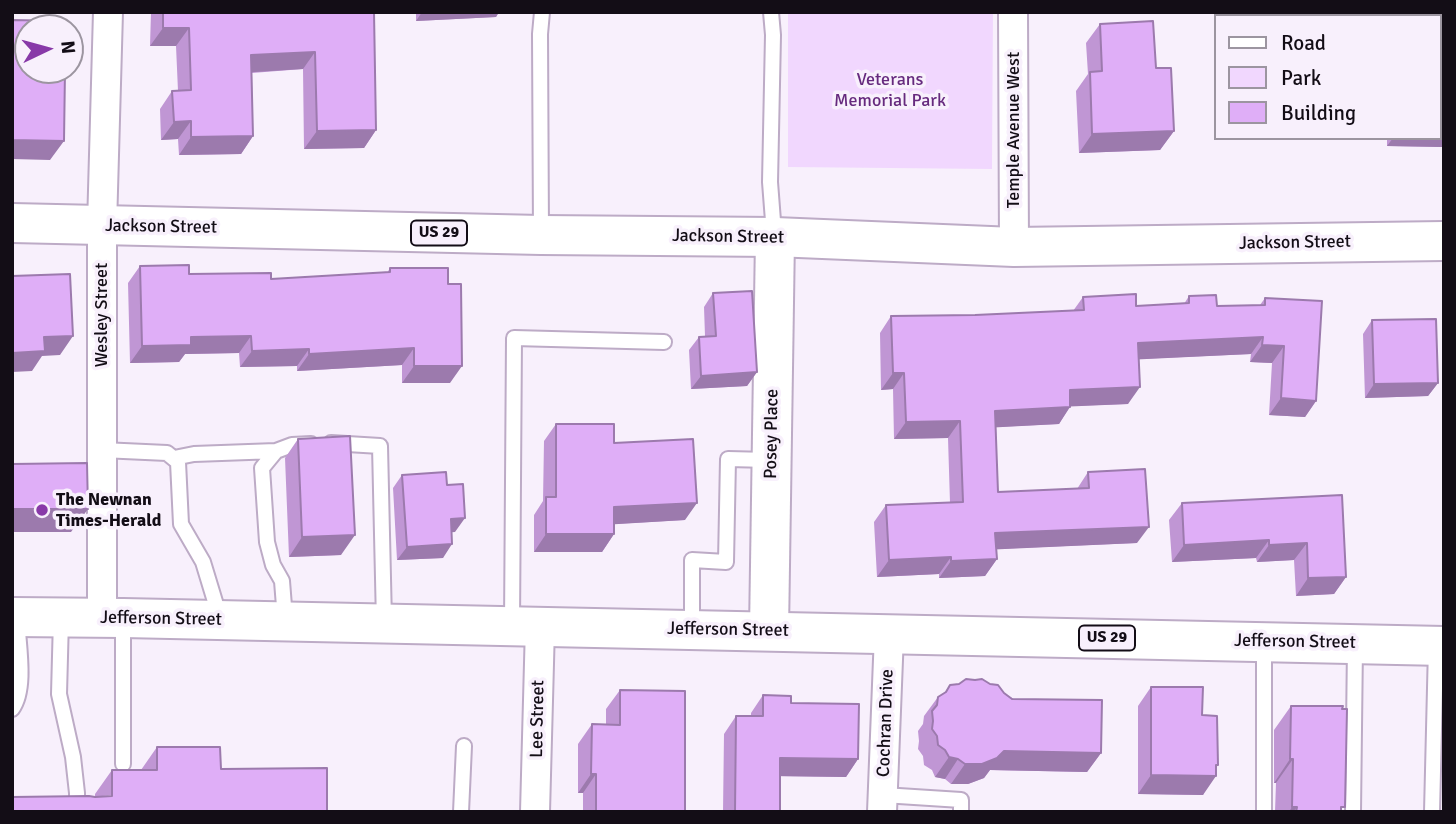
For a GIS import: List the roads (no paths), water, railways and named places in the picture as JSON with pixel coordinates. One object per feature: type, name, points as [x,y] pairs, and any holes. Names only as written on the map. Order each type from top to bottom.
[{"type":"main road","name":"Jackson Street","points":[[12,223],[541,235],[775,237],[1014,247],[1444,241]]},
{"type":"main road","name":"Posey Place","points":[[769,631],[775,237]]},
{"type":"main road","name":"Jefferson Street","points":[[15,617],[1440,645]]},
{"type":"street","name":"Wesley Street","points":[[107,12],[102,226],[102,450],[113,617]]},
{"type":"street","name":"Temple Avenue West","points":[[1013,12],[1014,247]]},
{"type":"street","name":"Lee Street","points":[[526,626],[535,812]]},
{"type":"street","name":"Cochran Drive","points":[[883,804],[889,634]]},
{"type":"lane","points":[[541,235],[542,12]]},
{"type":"lane","points":[[771,12],[774,35],[770,182],[775,237]]},
{"type":"lane","points":[[526,626],[513,338],[664,342]]},
{"type":"lane","points":[[174,458],[194,454],[276,451],[292,445],[341,443],[380,446],[384,623]]},
{"type":"lane","points":[[102,450],[167,453],[178,462],[181,524],[203,562],[221,620]]},
{"type":"lane","points":[[276,451],[261,468],[267,542],[273,565],[282,581],[285,621]]},
{"type":"lane","points":[[692,629],[692,560],[726,562],[728,459],[771,460]]},
{"type":"lane","points":[[12,709],[20,688],[15,617]]},
{"type":"lane","points":[[61,617],[59,694],[73,757],[77,812]]},
{"type":"lane","points":[[113,617],[123,764]]},
{"type":"lane","points":[[1264,642],[1264,812]]},
{"type":"lane","points":[[1353,812],[1354,643]]},
{"type":"lane","points":[[1432,812],[1440,645]]},
{"type":"lane","points":[[461,812],[464,746]]},
{"type":"lane","points":[[883,804],[961,800],[961,812]]},
{"type":"place","name":"The Newnan Times-Herald","points":[[42,510]]},
{"type":"park label","name":"Veterans Memorial Park","points":[[890,90]]}]
